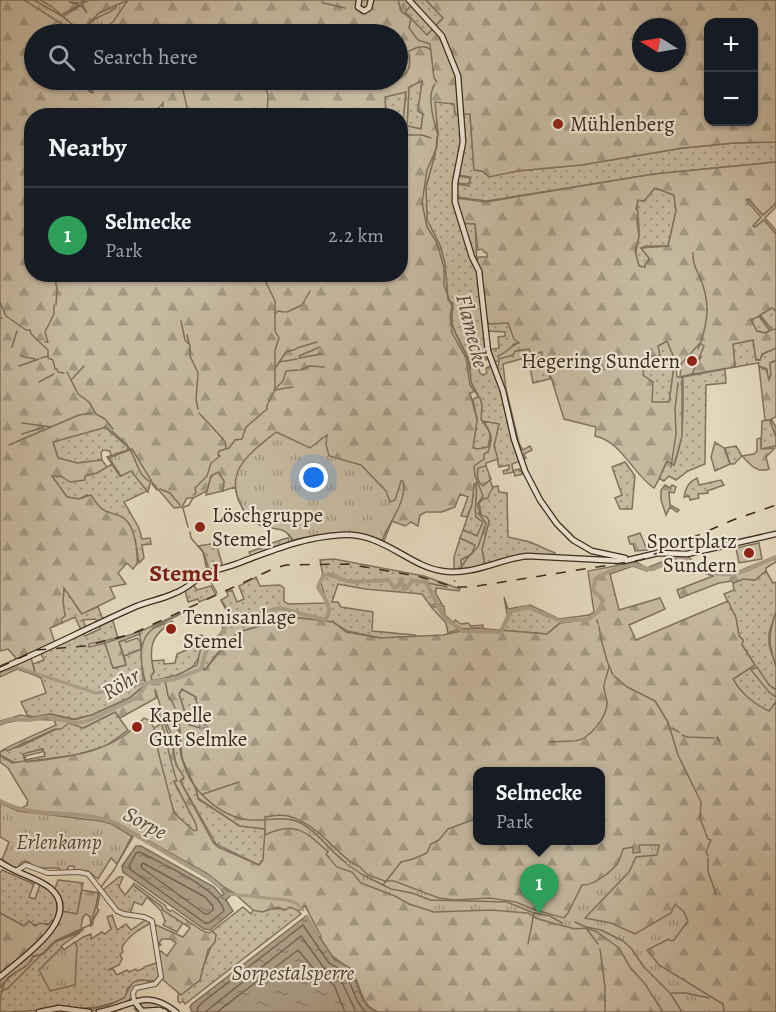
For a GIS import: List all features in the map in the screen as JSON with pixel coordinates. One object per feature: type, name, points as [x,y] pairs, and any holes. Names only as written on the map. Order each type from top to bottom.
[{"type":"main road","points":[[359,0],[358,7],[364,11],[369,8],[372,0]]},
{"type":"main road","points":[[409,0],[439,32],[458,76],[463,142],[455,183],[455,202],[479,271],[487,348],[503,391],[514,439],[525,471],[557,524],[575,541],[592,551],[618,557],[636,555],[639,557]]},
{"type":"main road","points":[[0,669],[140,605],[175,594],[210,572],[291,543],[343,534],[386,544],[432,569],[447,572],[486,568],[527,556],[615,561],[658,553],[687,554],[776,534]]},
{"type":"main road","points":[[0,862],[17,873],[40,882],[54,892],[60,907],[56,923],[46,936],[0,977]]},
{"type":"main road","points":[[99,1012],[134,1000],[154,1000],[167,1005],[176,1012]]},
{"type":"main road","points":[[134,1000],[142,1011],[165,1012]]},
{"type":"main road","points":[[39,1012],[59,1008],[89,1012]]},
{"type":"street","points":[[17,873],[27,865],[48,873],[86,873],[93,877],[119,912],[152,921],[161,976],[156,984],[136,988],[133,993],[134,1000]]},
{"type":"green space","points":[[0,0],[86,0],[80,3],[69,2],[79,5],[63,14],[64,16],[81,5],[87,13],[82,4],[89,0],[408,0],[412,5],[405,12],[427,35],[443,18],[426,0],[776,0],[776,142],[683,148],[489,177],[482,171],[474,170],[470,114],[455,115],[454,104],[435,102],[438,133],[426,187],[427,220],[440,245],[445,264],[448,300],[453,303],[452,323],[468,359],[471,381],[476,391],[470,393],[477,420],[473,448],[488,447],[490,433],[483,421],[499,424],[494,446],[498,459],[478,468],[477,473],[478,480],[483,486],[490,480],[493,488],[488,498],[479,503],[481,515],[487,517],[489,521],[482,549],[485,566],[462,569],[461,560],[472,554],[475,545],[460,538],[463,530],[477,536],[483,522],[476,517],[476,483],[467,517],[461,516],[468,497],[460,494],[455,507],[442,512],[426,512],[420,515],[418,526],[411,522],[405,526],[392,521],[384,541],[344,532],[292,541],[285,529],[249,522],[235,487],[223,491],[224,481],[211,476],[207,491],[193,498],[187,498],[182,507],[174,508],[151,481],[134,469],[120,476],[107,457],[128,450],[128,447],[105,427],[53,442],[58,458],[77,463],[102,460],[107,467],[85,476],[85,480],[70,482],[61,476],[52,476],[67,497],[79,499],[91,495],[103,510],[125,519],[134,537],[137,564],[133,569],[127,563],[118,573],[126,584],[110,587],[115,598],[82,614],[64,588],[65,616],[61,619],[62,623],[50,628],[55,643],[13,661],[16,658],[8,649],[0,651]]},
{"type":"green space","points":[[24,0],[40,0],[72,24],[62,24]]},
{"type":"green space","points":[[128,0],[113,22],[88,24],[99,13]]},
{"type":"green space","points":[[408,0],[426,0],[443,18],[427,36],[404,11],[412,5]]},
{"type":"green space","points":[[409,54],[410,68],[408,70]]},
{"type":"green space","points":[[422,81],[418,110],[423,113],[421,129],[408,126],[409,86]]},
{"type":"green space","points":[[406,91],[404,108],[386,108],[385,97]]},
{"type":"green space","points":[[434,101],[454,104],[462,114],[463,142],[454,197],[477,268],[487,324],[509,323],[514,338],[519,343],[514,344],[507,353],[498,356],[513,355],[515,351],[529,349],[542,352],[543,364],[549,373],[550,379],[533,383],[528,357],[503,364],[506,389],[519,443],[523,450],[530,446],[532,450],[524,454],[526,458],[523,459],[497,373],[499,361],[494,362],[489,351],[489,357],[486,360],[483,353],[478,355],[481,361],[477,363],[483,375],[487,373],[486,368],[493,365],[520,461],[512,464],[513,471],[519,469],[523,474],[515,476],[514,472],[504,474],[503,471],[509,469],[509,465],[499,467],[494,446],[499,424],[484,422],[490,434],[488,448],[473,448],[477,420],[473,399],[478,397],[469,377],[470,363],[452,323],[453,304],[448,300],[445,264],[440,245],[427,220],[426,187],[438,133]],"holes":[[[487,331],[505,332],[505,336],[498,337],[499,348],[488,350]]]},
{"type":"green space","points":[[463,114],[470,114],[474,170],[482,171],[489,176],[581,165],[683,148],[734,143],[776,142],[776,162],[654,174],[487,201],[457,197],[456,184],[469,186],[470,181],[467,184],[456,183],[458,176],[470,178],[470,180],[471,177],[458,175],[464,140]]},
{"type":"green space","points":[[776,162],[776,203],[763,215],[748,199],[746,200],[761,217],[753,226],[755,227],[764,220],[776,234],[776,311],[772,308],[760,315],[772,330],[776,329],[776,348],[762,354],[760,360],[756,359],[753,340],[733,344],[735,367],[692,374],[701,357],[681,367],[676,366],[677,377],[682,377],[682,436],[674,465],[667,461],[654,488],[620,451],[604,439],[595,436],[596,427],[564,419],[550,374],[543,364],[542,352],[534,354],[529,349],[515,351],[513,355],[499,359],[498,356],[519,343],[514,339],[508,323],[486,324],[477,264],[478,257],[487,257],[487,253],[482,249],[478,250],[475,224],[462,223],[456,198],[486,202],[654,174]],"holes":[[[655,188],[674,195],[676,211],[668,246],[641,248],[649,258],[645,267],[639,266],[635,251],[639,236],[636,209],[638,200],[644,201]],[[759,316],[770,331],[765,333],[757,331],[751,320]],[[667,341],[675,360],[669,402],[652,402],[653,382],[643,375],[646,356],[660,356],[658,346]]]},
{"type":"green space","points":[[655,188],[674,195],[676,211],[668,246],[641,248],[649,258],[645,268],[639,266],[636,256],[639,238],[637,204],[638,200],[644,201]]},
{"type":"green space","points":[[748,199],[763,215],[776,203],[776,207],[765,218],[776,230],[776,234],[764,220],[755,228],[753,226],[746,200]]},
{"type":"green space","points":[[462,223],[475,224],[477,264]]},
{"type":"green space","points":[[772,307],[776,311],[776,329],[772,330],[759,316],[770,331],[765,333],[757,331],[751,320]]},
{"type":"green space","points":[[753,340],[756,360],[760,360],[763,354],[776,348],[776,360],[770,363],[771,375],[768,380],[767,369],[759,366],[758,363],[735,367],[733,344]]},
{"type":"green space","points":[[667,341],[675,360],[669,403],[652,402],[643,375],[646,356]]},
{"type":"green space","name":"Hegering Sundern","points":[[700,343],[704,346],[692,374],[680,377],[681,364]]},
{"type":"green space","points":[[776,361],[776,417],[771,419],[776,427],[776,437],[770,420],[765,420],[759,367],[766,369],[769,380],[770,363]]},
{"type":"green space","points":[[725,369],[726,383],[706,385],[705,464],[688,471],[676,480],[669,476],[664,481],[660,479],[660,474],[668,461],[674,465],[678,454],[683,421],[683,377]]},
{"type":"green space","points":[[770,420],[776,437],[776,446],[761,449],[762,421]]},
{"type":"green space","points":[[105,427],[128,447],[128,450],[111,456],[110,451],[103,450],[102,460],[77,463],[58,458],[53,442]]},
{"type":"green space","points":[[276,432],[310,448],[327,435],[326,444],[329,456],[361,465],[386,491],[390,502],[395,500],[401,481],[403,481],[403,496],[382,541],[347,534],[293,540],[286,532],[262,526],[250,518],[237,494],[235,483],[237,473],[249,455]]},
{"type":"green space","points":[[761,438],[761,449],[775,448],[766,457],[769,469],[765,470],[754,467],[742,456],[754,454],[757,451],[757,439]]},
{"type":"green space","points":[[715,442],[724,448],[730,464],[715,471],[711,457]]},
{"type":"green space","points":[[736,446],[742,456],[734,464],[730,464],[725,448]]},
{"type":"green space","points":[[132,449],[151,480],[148,492],[131,471],[121,476],[109,458]]},
{"type":"green space","points":[[625,462],[635,476],[632,509],[620,509],[615,498],[622,495],[612,467]]},
{"type":"green space","points":[[112,464],[120,476],[134,469],[147,491],[124,502],[139,528],[142,539],[150,538],[151,544],[142,545],[144,558],[139,563],[135,539],[127,523],[106,512],[87,495],[79,499],[67,497],[51,475],[85,479],[84,476],[97,473]]},
{"type":"green space","points":[[486,466],[491,479],[483,486],[478,480],[478,467]]},
{"type":"green space","points":[[218,472],[224,481],[223,491],[206,495],[211,476]]},
{"type":"green space","points":[[697,478],[699,485],[721,480],[724,485],[707,491],[708,493],[698,494],[699,498],[690,500],[689,496],[684,497],[689,484]]},
{"type":"green space","points":[[474,483],[476,483],[476,517],[483,522],[477,536],[463,530],[472,504]]},
{"type":"green space","points":[[665,485],[670,488],[672,485],[676,487],[674,493],[669,492],[670,505],[679,510],[677,512],[670,507],[666,515],[661,500],[661,490]]},
{"type":"green space","points":[[498,486],[499,492],[507,493],[508,537],[530,542],[555,553],[555,558],[533,556],[530,559],[485,566],[482,549],[489,521],[481,515],[479,503],[493,487]]},
{"type":"green space","points":[[640,533],[647,550],[635,551],[628,537]]},
{"type":"green space","points":[[288,538],[289,542],[251,556],[249,552],[278,541]]},
{"type":"green space","points":[[460,538],[475,545],[472,554],[461,560],[462,569],[454,570],[454,557]]},
{"type":"green space","points":[[216,543],[223,567],[209,570],[204,553],[198,546]]},
{"type":"green space","name":"Sportplatz Sundern","points":[[759,543],[762,559],[739,563],[736,548]]},
{"type":"green space","points":[[687,556],[691,562],[719,574],[717,575],[739,571],[776,556],[776,562],[766,568],[766,571],[755,580],[743,579],[733,583],[732,581],[719,583],[680,598],[677,590],[713,576],[698,571],[694,574],[692,567],[685,562]]},
{"type":"green space","points":[[334,559],[424,576],[460,589],[459,591],[436,588],[436,594],[442,604],[430,605],[422,594],[338,584],[332,602],[338,602],[341,607],[373,612],[372,631],[417,637],[381,638],[347,631],[333,622],[291,617],[239,632],[216,655],[205,670],[202,667],[205,641],[220,634],[223,630],[221,620],[229,616],[221,600],[228,596],[227,592],[232,590],[237,602],[244,599],[239,586],[256,577],[260,586],[280,585],[284,588],[284,601],[288,604],[327,603],[320,580],[323,575],[320,560]]},
{"type":"green space","points":[[669,559],[670,562],[647,571],[633,566],[610,574],[619,610],[660,598],[665,609],[629,625],[636,640],[728,601],[736,618],[739,636],[743,640],[742,645],[755,665],[733,679],[744,694],[763,708],[769,711],[776,702],[776,1012],[378,1012],[368,1005],[349,969],[324,948],[321,936],[305,906],[299,911],[290,907],[285,910],[278,907],[262,912],[253,910],[208,874],[115,822],[101,818],[19,809],[26,806],[28,801],[8,768],[0,762],[0,755],[12,763],[25,761],[23,754],[42,749],[42,752],[25,756],[26,762],[90,751],[119,739],[144,718],[150,721],[154,728],[174,813],[194,831],[197,830],[196,824],[174,781],[177,781],[159,714],[160,710],[170,734],[176,765],[184,777],[180,781],[213,842],[218,847],[259,865],[263,860],[265,829],[240,826],[198,798],[181,756],[177,716],[163,715],[155,689],[156,698],[120,718],[115,712],[83,728],[69,723],[61,729],[55,729],[0,752],[16,743],[56,725],[54,720],[19,721],[0,725],[0,721],[21,715],[33,718],[50,714],[74,720],[92,715],[130,698],[146,684],[141,654],[144,639],[154,628],[173,621],[160,632],[153,643],[152,681],[178,675],[197,665],[201,647],[196,645],[194,636],[202,635],[204,639],[206,651],[203,667],[205,670],[230,639],[239,632],[291,617],[333,622],[346,632],[380,638],[443,635],[475,628],[547,634],[560,623],[590,619],[589,615],[594,612],[588,571],[636,562],[647,568]],"holes":[[[182,689],[196,697],[200,728],[189,725],[179,694]]]},
{"type":"green space","points":[[766,571],[773,583],[776,582],[776,612],[769,633],[769,645],[776,666],[776,690],[769,685],[757,668],[769,692],[776,697],[776,702],[769,712],[748,698],[733,679],[755,665],[742,645],[743,640],[739,636],[736,618],[724,594],[734,590],[733,583],[743,579],[755,580]]},
{"type":"green space","points":[[193,584],[197,590],[211,586],[216,595],[199,602],[198,599],[188,602],[185,590]]},
{"type":"green space","points":[[64,587],[81,613],[98,607],[103,619],[98,622],[95,619],[83,620],[86,628],[81,630],[75,617],[62,623],[61,619],[65,616]]},
{"type":"green space","points":[[504,597],[508,609],[530,605],[559,619],[589,615],[590,619],[560,623],[547,634],[500,630],[511,614],[507,614]]},
{"type":"green space","points":[[444,606],[445,615],[454,623],[455,620],[471,626],[483,625],[483,628],[460,629],[448,633],[446,623],[431,607]]},
{"type":"green space","points":[[188,610],[153,628],[142,648],[139,632]]},
{"type":"green space","points":[[776,612],[776,666],[770,639]]},
{"type":"green space","points":[[112,618],[118,638],[89,644],[89,647],[105,643],[114,668],[126,665],[124,656],[141,649],[143,680],[146,684],[129,698],[92,715],[74,719],[50,714],[33,717],[27,715],[21,702],[46,693],[41,678],[32,674],[35,673],[33,664],[44,660],[40,652],[83,632],[85,636],[100,629],[99,624]]},
{"type":"green space","points":[[139,632],[140,634],[119,642],[126,665],[113,668],[105,643]]},
{"type":"green space","points":[[137,638],[141,649],[124,656],[119,642]]},
{"type":"green space","points":[[197,645],[201,647],[199,656],[190,669],[184,673],[152,681],[151,676],[154,672],[151,661],[164,660],[164,664],[175,663],[177,654]]},
{"type":"green space","points":[[31,657],[35,673],[17,669],[0,677],[0,670]]},
{"type":"green space","points":[[757,667],[769,685],[776,690],[776,697],[751,670]]},
{"type":"green space","points":[[182,689],[196,697],[201,729],[189,725],[179,694]]},
{"type":"green space","points":[[115,712],[128,730],[106,746],[76,755],[15,763],[0,755],[0,752],[7,748],[19,747],[69,723],[84,728]],"holes":[[[43,749],[45,756],[25,760],[24,754]]]},
{"type":"green space","points":[[163,715],[177,716],[181,754],[198,799],[240,826],[266,829],[263,860],[259,865],[216,844],[182,784],[181,781],[184,779],[176,765],[171,734]]},
{"type":"green space","points":[[162,723],[178,781],[174,782],[198,830],[194,831],[180,820],[170,802],[154,728]]},
{"type":"green space","name":"Erlenkamp","points":[[0,803],[18,811],[101,821],[112,824],[133,837],[117,864],[111,858],[98,879],[88,871],[74,871],[74,866],[69,866],[66,871],[59,872],[59,868],[39,868],[26,861],[17,868],[2,860],[9,842],[0,837]]},
{"type":"green space","points":[[280,815],[291,817],[310,826],[368,875],[385,881],[394,881],[439,898],[455,900],[489,898],[516,902],[564,918],[582,885],[602,878],[618,863],[623,849],[633,847],[633,853],[640,852],[639,845],[659,845],[657,855],[636,857],[629,872],[585,918],[611,923],[635,934],[671,913],[675,904],[684,912],[688,921],[674,940],[669,939],[647,950],[659,965],[723,1004],[724,1012],[663,1012],[619,948],[597,932],[586,928],[575,929],[538,919],[528,913],[491,910],[434,912],[361,883],[352,872],[336,866],[326,854],[328,852],[300,830],[284,829],[265,835],[265,817]]},
{"type":"green space","points":[[2,870],[34,884],[29,897],[35,899],[40,884],[51,892],[57,905],[55,923],[24,926],[0,913],[0,873]]},
{"type":"green space","points":[[119,877],[123,877],[119,887],[125,895],[133,885],[183,923],[177,932],[163,925],[165,921],[161,911],[147,897],[142,905],[134,902],[130,914],[118,910],[103,890]]},
{"type":"green space","points":[[58,880],[83,883],[77,914],[61,911],[54,891]]},
{"type":"green space","points":[[134,883],[170,911],[172,910],[203,931],[209,933],[212,931],[216,935],[215,942],[208,950],[200,980],[181,995],[162,979],[159,953],[161,951],[167,956],[176,943],[170,939],[162,939],[159,943],[161,945],[158,946],[154,924],[183,937],[190,928],[163,910],[133,885]]},
{"type":"green space","points":[[82,890],[100,893],[97,908],[99,910],[93,924],[91,926],[90,917],[86,914],[81,926],[83,930],[55,942],[43,954],[33,956],[28,964],[9,977],[0,988],[0,978],[52,931],[61,911],[77,914]]},
{"type":"green space","points":[[243,907],[251,914],[253,910],[285,910],[289,907],[301,914],[185,1004],[183,1001],[180,1003],[178,995],[192,985],[202,969],[216,935],[212,931]]},
{"type":"green space","points":[[0,913],[24,926],[29,921],[35,926],[40,923],[48,925],[52,920],[55,923],[0,975]]},
{"type":"green space","points":[[112,915],[117,930],[126,924],[131,930],[147,919],[151,923],[128,939],[122,947],[123,952],[120,954],[122,959],[119,965],[108,970],[113,969],[117,975],[127,970],[129,972],[136,969],[137,971],[159,962],[160,976],[154,984],[154,981],[138,980],[127,989],[126,997],[100,1006],[0,1012],[1,992],[10,976],[32,960],[32,957],[43,954],[55,942],[81,932],[61,946],[64,951],[83,937],[91,934],[91,939],[102,932],[105,934],[111,929],[107,917]]},
{"type":"green space","points":[[75,942],[77,947],[75,985],[50,991],[39,970],[62,947],[64,950]]},
{"type":"green space","points":[[142,980],[155,982],[137,986],[130,999],[121,1005],[101,1010],[83,1010],[107,1006],[124,998],[134,982]]},
{"type":"green space","points":[[156,1001],[172,1012],[137,1012],[134,1008],[140,1011],[136,1002]]},
{"type":"water","points":[[136,846],[141,846],[214,887],[222,896],[224,894],[217,884],[232,894],[226,900],[233,911],[210,930],[204,929],[123,872],[122,866]]},
{"type":"water","name":"Sorpestalsperre","points":[[306,916],[334,959],[350,968],[363,1000],[369,1008],[378,1012],[192,1012],[190,1007],[192,1004]]},
{"type":"waterway","points":[[34,0],[72,24]]},
{"type":"waterway","points":[[322,0],[323,3],[345,8]]},
{"type":"waterway","name":"Flamecke","points":[[398,0],[401,11],[411,19],[409,28],[418,40],[430,44],[434,78],[437,82]]},
{"type":"waterway","points":[[90,24],[116,7]]},
{"type":"waterway","points":[[408,52],[418,47],[431,50]]},
{"type":"waterway","name":"Flamecke","points":[[435,84],[432,89],[431,102],[438,135],[437,147],[427,170],[422,203],[427,227],[437,243],[444,268],[444,285],[452,307],[450,316],[452,333],[466,358],[470,385],[480,398],[481,419],[491,438],[484,459],[474,466],[475,476],[483,496],[477,505],[480,512],[478,513],[486,523],[478,547],[460,569]]},
{"type":"waterway","points":[[183,90],[187,108]]},
{"type":"waterway","points":[[266,90],[267,108]]},
{"type":"waterway","points":[[408,135],[422,135],[431,138]]},
{"type":"waterway","points":[[693,253],[694,265],[704,288],[707,304],[701,342]]},
{"type":"waterway","points":[[56,282],[56,305]]},
{"type":"waterway","points":[[193,495],[196,493],[195,488],[207,476],[211,463],[220,456],[219,451],[229,448],[235,440],[242,439],[246,427],[267,409],[275,390],[275,350],[279,338],[275,331],[275,301],[266,282]]},
{"type":"waterway","points":[[287,312],[302,305],[310,291]]},
{"type":"waterway","points":[[0,302],[6,316],[26,330],[30,330],[31,334],[48,350],[48,358],[53,360],[55,369],[64,373]]},
{"type":"waterway","points":[[45,342],[48,342],[45,332],[54,314],[54,305]]},
{"type":"waterway","points":[[275,314],[278,311],[285,312]]},
{"type":"waterway","points":[[181,321],[185,340],[190,345],[190,356],[198,373],[196,400],[198,409]]},
{"type":"waterway","points":[[12,347],[17,331]]},
{"type":"waterway","points":[[187,335],[189,343]]},
{"type":"waterway","points":[[297,348],[317,342]]},
{"type":"waterway","points":[[698,349],[700,344]]},
{"type":"waterway","points":[[299,356],[320,347]]},
{"type":"waterway","points":[[276,367],[286,352],[296,349]]},
{"type":"waterway","points":[[299,358],[321,354]]},
{"type":"waterway","points":[[21,356],[35,359]]},
{"type":"waterway","points":[[41,358],[48,356]]},
{"type":"waterway","points":[[19,366],[39,359]]},
{"type":"waterway","points":[[279,362],[297,359]]},
{"type":"waterway","points":[[71,380],[84,366]]},
{"type":"waterway","points":[[300,370],[310,366],[324,367]]},
{"type":"waterway","points":[[276,388],[283,381],[286,371],[298,370]]},
{"type":"waterway","points":[[67,372],[78,394],[89,402],[96,414],[105,419],[113,429]]},
{"type":"waterway","points":[[39,382],[54,374]]},
{"type":"waterway","points":[[671,467],[676,434],[675,409],[678,383]]},
{"type":"waterway","points":[[274,390],[293,387]]},
{"type":"waterway","points":[[9,445],[79,415],[92,413]]},
{"type":"waterway","points":[[199,413],[224,440]]},
{"type":"waterway","points":[[22,423],[51,427]]},
{"type":"waterway","points":[[22,434],[44,427]]},
{"type":"waterway","points":[[112,431],[123,441]]},
{"type":"waterway","points":[[225,441],[226,448]]},
{"type":"waterway","points":[[125,443],[141,474],[149,481]]},
{"type":"waterway","points":[[152,484],[157,490]]},
{"type":"waterway","points":[[160,489],[170,493],[180,505]]},
{"type":"waterway","points":[[184,507],[189,505],[193,498]]},
{"type":"waterway","points":[[183,508],[188,527]]},
{"type":"waterway","points":[[190,532],[191,538],[203,552],[207,570]]},
{"type":"waterway","name":"Röhr","points":[[0,723],[12,719],[29,720],[46,717],[77,723],[88,721],[138,697],[147,683],[173,680],[201,669],[208,644],[221,635],[229,622],[241,614],[258,614],[280,608],[325,620],[329,607],[318,587],[323,576],[328,574],[355,582],[389,580],[394,588],[402,579],[403,589],[407,588],[412,581],[426,582],[444,617],[462,631],[499,632],[510,612],[528,607],[560,621],[589,619],[600,610],[603,600],[593,590],[595,580],[617,568],[633,564],[653,569],[680,557],[705,570],[734,574],[776,557]]},
{"type":"waterway","points":[[207,575],[217,593]]},
{"type":"waterway","name":"Flamecke","points":[[428,583],[447,587]]},
{"type":"waterway","points":[[221,600],[233,618]]},
{"type":"waterway","points":[[597,620],[598,624]]},
{"type":"waterway","points":[[599,626],[600,633]]},
{"type":"waterway","points":[[600,635],[613,675]]},
{"type":"waterway","points":[[575,741],[586,737],[604,715],[607,703],[604,685],[609,666]]},
{"type":"waterway","points":[[0,672],[16,667],[96,693],[147,683]]},
{"type":"waterway","points":[[614,676],[627,687],[655,701],[668,722],[678,755],[701,802],[700,818],[708,839],[711,840],[706,852],[708,856]]},
{"type":"waterway","points":[[165,680],[168,696],[175,708]]},
{"type":"waterway","points":[[178,714],[185,768],[190,779],[206,799],[228,814],[239,818],[289,819],[301,823],[346,863]]},
{"type":"waterway","points":[[672,728],[679,732]]},
{"type":"waterway","points":[[682,735],[714,738]]},
{"type":"waterway","points":[[717,737],[720,742]]},
{"type":"waterway","points":[[549,742],[573,741]]},
{"type":"waterway","points":[[203,794],[239,782]]},
{"type":"waterway","name":"Sorpe","points":[[0,801],[28,810],[86,816],[115,823],[207,877],[221,888]]},
{"type":"waterway","points":[[383,885],[401,862],[427,853],[431,844],[439,840],[448,829],[473,820]]},
{"type":"waterway","points":[[101,887],[114,870],[133,834]]},
{"type":"waterway","points":[[708,858],[708,871],[716,894]]},
{"type":"waterway","points":[[348,865],[391,889],[412,893],[430,900],[507,902],[534,913],[550,916],[562,923]]},
{"type":"waterway","points":[[0,992],[8,988],[55,941],[92,924],[98,890]]},
{"type":"waterway","points":[[228,894],[287,900],[296,903],[303,910]]},
{"type":"waterway","points":[[528,944],[534,913]]},
{"type":"waterway","points":[[307,916],[319,935]]},
{"type":"waterway","points":[[575,922],[601,930],[623,941],[631,948],[644,967],[670,993],[682,1012]]},
{"type":"waterway","points":[[586,928],[598,944]]},
{"type":"waterway","points":[[600,949],[605,987],[605,1012]]},
{"type":"waterway","points":[[672,993],[686,993],[709,998]]},
{"type":"railway","points":[[0,667],[37,650],[85,646],[132,634],[286,565],[348,564],[421,577],[454,587],[471,587],[641,560],[733,520],[776,505]]},
{"type":"place","name":"Mühlenberg","points":[[558,124]]},
{"type":"place","name":"Hegering Sundern","points":[[692,361]]},
{"type":"place","name":"Löschgruppe Stemel","points":[[200,527]]},
{"type":"place","name":"Sportplatz Sundern","points":[[749,553]]},
{"type":"place","name":"Tennisanlage Stemel","points":[[171,629]]},
{"type":"place","name":"Kapelle Gut Selmke","points":[[137,727]]},
{"type":"place","name":"Selmecke","points":[[539,914]]},
{"type":"district","name":"Stemel","points":[[184,573]]}]
